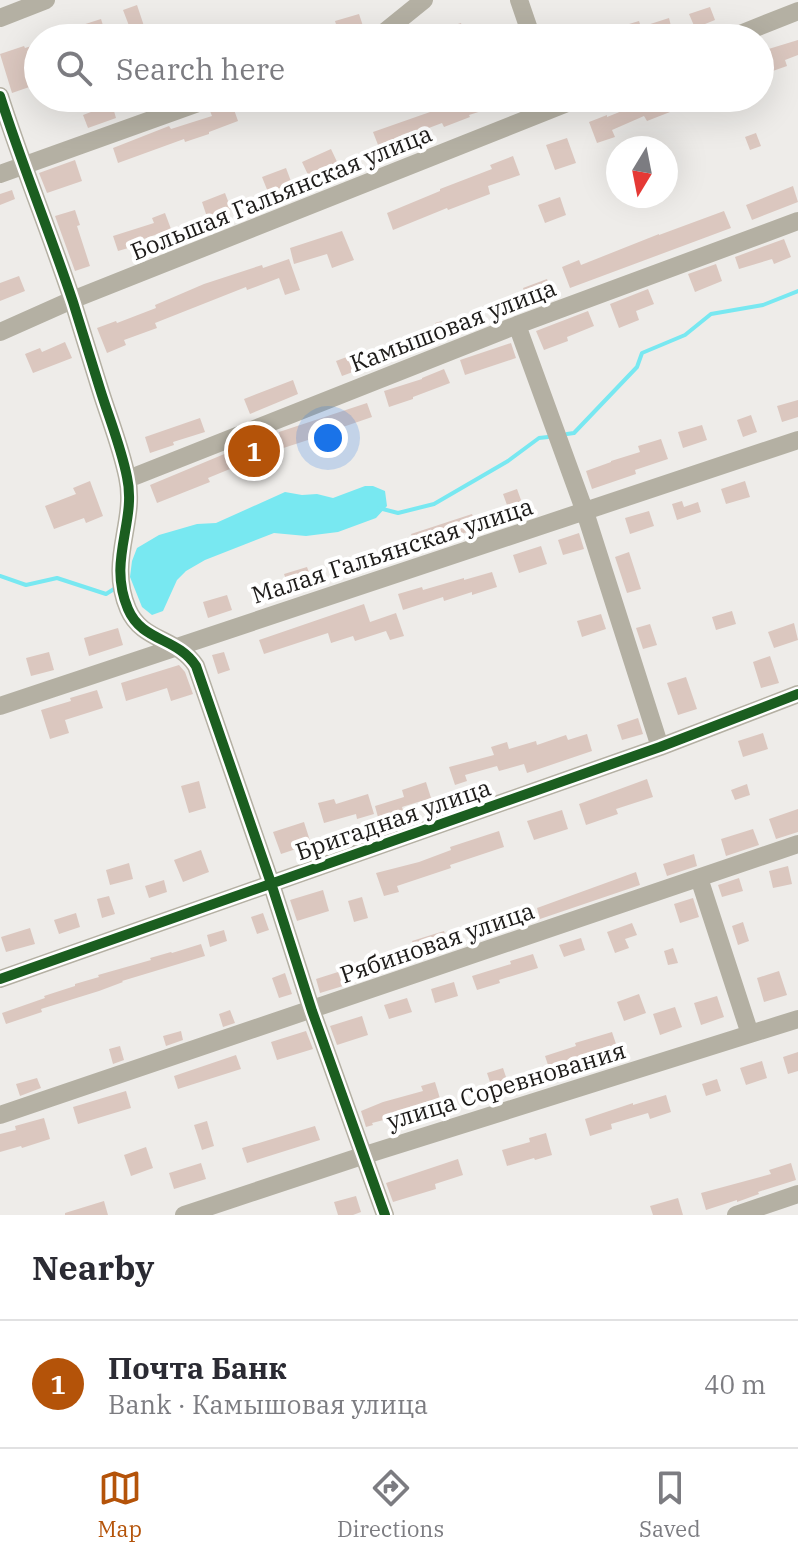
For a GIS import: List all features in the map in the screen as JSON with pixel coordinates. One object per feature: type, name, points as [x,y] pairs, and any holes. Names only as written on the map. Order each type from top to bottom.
[{"type":"street","points":[[0,18],[46,0]]},
{"type":"street","points":[[394,24],[424,0]]},
{"type":"street","points":[[519,0],[527,24]]},
{"type":"street","points":[[765,24],[798,11]]},
{"type":"street","points":[[0,96],[72,300],[128,479],[127,521],[119,565],[127,606],[141,627],[156,638],[177,646],[190,656],[196,666],[312,1011],[385,1215]]},
{"type":"street","points":[[0,174],[172,112]]},
{"type":"street","name":"Большая Гальянская улица","points":[[0,332],[533,112]]},
{"type":"street","name":"Камышовая улица","points":[[128,479],[517,325],[798,221]]},
{"type":"street","points":[[517,325],[585,512],[660,747]]},
{"type":"street","name":"Малая Гальянская улица","points":[[0,706],[798,440]]},
{"type":"street","name":"Бригадная улица","points":[[0,979],[660,747],[798,694]]},
{"type":"street","name":"Рябиновая улица","points":[[0,1115],[798,844]]},
{"type":"street","points":[[699,878],[750,1034]]},
{"type":"street","name":"улица Соревнования","points":[[184,1215],[798,1019]]},
{"type":"street","points":[[736,1215],[798,1194]]},
{"type":"water","points":[[365,486],[385,491],[387,506],[376,518],[338,532],[306,536],[274,533],[205,560],[186,571],[177,580],[163,611],[152,615],[142,607],[130,577],[132,561],[137,548],[159,535],[197,524],[216,523],[285,492],[333,498]]},
{"type":"building","points":[[137,5],[143,24],[128,24],[123,10]]},
{"type":"building","points":[[710,7],[715,20],[693,24],[689,14]]},
{"type":"building","points":[[359,14],[362,24],[336,24],[335,21]]},
{"type":"building","points":[[669,18],[670,24],[650,24]]},
{"type":"building","points":[[101,19],[103,24],[85,24]]},
{"type":"building","points":[[798,40],[798,55],[785,60],[787,66],[774,71],[774,47]]},
{"type":"building","points":[[24,46],[24,89],[12,93],[0,54]]},
{"type":"building","points":[[114,112],[116,118],[88,128],[83,115]]},
{"type":"building","points":[[210,112],[235,112],[238,121],[209,134],[185,142],[184,139],[118,163],[113,148],[169,126],[171,129],[212,116]]},
{"type":"building","points":[[430,112],[478,112],[444,127],[442,123],[405,137],[406,140],[380,150],[373,132]]},
{"type":"building","points":[[620,112],[670,112],[647,121],[644,116],[612,130],[615,136],[606,136],[606,140],[597,143],[589,122]]},
{"type":"building","points":[[756,133],[761,146],[750,150],[745,137]]},
{"type":"building","points":[[567,138],[576,163],[555,170],[546,145]]},
{"type":"building","points":[[331,149],[339,166],[310,179],[302,162]]},
{"type":"building","points":[[513,156],[520,175],[488,186],[490,194],[393,230],[387,213],[492,169],[490,165]]},
{"type":"building","points":[[75,160],[82,181],[47,193],[39,173]]},
{"type":"building","points":[[286,168],[292,184],[268,192],[262,177]]},
{"type":"building","points":[[793,186],[798,202],[752,220],[746,205]]},
{"type":"building","points":[[12,190],[15,199],[0,205],[0,194]]},
{"type":"building","points":[[225,193],[231,209],[207,217],[202,202]]},
{"type":"building","points":[[560,197],[566,215],[545,223],[538,205]]},
{"type":"building","points":[[75,210],[90,266],[75,271],[55,216]]},
{"type":"building","points":[[724,211],[731,228],[570,288],[562,267],[579,260],[581,265]]},
{"type":"building","points":[[165,213],[171,229],[141,240],[142,244],[118,251],[113,236],[154,223],[152,218]]},
{"type":"building","points":[[342,231],[354,260],[332,268],[327,254],[294,264],[290,248]]},
{"type":"building","points":[[784,239],[791,257],[774,264],[772,259],[739,269],[735,257]]},
{"type":"building","points":[[289,259],[300,290],[285,295],[279,278],[247,290],[246,287],[155,323],[157,328],[124,340],[126,345],[107,353],[97,328],[156,308],[155,305],[204,284]]},
{"type":"building","points":[[716,264],[722,281],[695,292],[688,274]]},
{"type":"building","points":[[19,276],[25,291],[0,301],[0,283]]},
{"type":"building","points":[[547,279],[553,295],[529,304],[523,288]]},
{"type":"building","points":[[648,289],[654,304],[636,311],[639,320],[619,328],[610,304]]},
{"type":"building","points":[[588,311],[594,326],[544,350],[536,331]]},
{"type":"building","points":[[453,318],[457,332],[439,338],[435,323]]},
{"type":"building","points":[[65,342],[72,358],[33,373],[25,354],[40,348],[42,352]]},
{"type":"building","points":[[511,343],[516,358],[465,375],[460,360]]},
{"type":"building","points":[[386,345],[391,358],[342,376],[336,361]]},
{"type":"building","points":[[444,369],[450,383],[389,407],[384,391]]},
{"type":"building","points":[[293,380],[298,394],[250,414],[244,399]]},
{"type":"building","points":[[798,400],[798,417],[782,422],[777,406]]},
{"type":"building","points":[[367,403],[372,417],[271,452],[272,455],[208,478],[210,482],[157,503],[150,485],[234,450],[280,436],[279,432]]},
{"type":"building","points":[[751,415],[757,432],[743,437],[737,420]]},
{"type":"building","points":[[200,418],[205,432],[150,453],[145,437]]},
{"type":"building","points":[[702,425],[707,440],[683,448],[678,432]]},
{"type":"building","points":[[661,439],[668,459],[592,489],[586,471],[640,452],[638,446]]},
{"type":"building","points":[[90,481],[103,516],[86,523],[84,518],[54,529],[45,506],[76,494],[73,488]]},
{"type":"building","points":[[745,481],[750,497],[726,504],[721,489]]},
{"type":"building","points":[[517,489],[525,511],[511,516],[503,494]]},
{"type":"building","points":[[682,501],[684,507],[698,502],[701,512],[677,520],[672,504]]},
{"type":"building","points":[[649,511],[654,526],[630,534],[625,518]]},
{"type":"building","points":[[472,514],[477,529],[416,548],[411,534]]},
{"type":"building","points":[[579,533],[584,549],[563,555],[558,540]]},
{"type":"building","points":[[541,546],[547,564],[519,573],[513,555]]},
{"type":"building","points":[[629,552],[641,589],[627,593],[615,557]]},
{"type":"building","points":[[307,567],[312,581],[289,588],[284,574]]},
{"type":"building","points":[[492,572],[497,587],[444,601],[443,597],[403,610],[398,594]]},
{"type":"building","points":[[227,595],[232,610],[208,618],[203,602]]},
{"type":"building","points":[[364,604],[370,622],[396,613],[404,636],[390,640],[386,631],[355,641],[353,636],[331,643],[328,633],[264,654],[259,640]]},
{"type":"building","points":[[732,611],[736,624],[716,630],[712,617]]},
{"type":"building","points":[[601,614],[606,629],[582,637],[577,621]]},
{"type":"building","points":[[794,623],[798,640],[774,648],[768,632]]},
{"type":"building","points":[[650,624],[657,645],[643,649],[636,628]]},
{"type":"building","points":[[118,628],[123,645],[89,656],[84,638]]},
{"type":"building","points":[[49,652],[54,670],[31,676],[26,658]]},
{"type":"building","points":[[224,652],[230,670],[218,674],[212,655]]},
{"type":"building","points":[[770,656],[779,683],[761,688],[753,662]]},
{"type":"building","points":[[179,665],[193,694],[171,701],[167,688],[126,701],[121,683]]},
{"type":"building","points":[[686,677],[697,709],[678,715],[667,683]]},
{"type":"building","points":[[97,690],[103,708],[65,720],[69,733],[50,739],[41,710]]},
{"type":"building","points":[[638,718],[643,734],[622,740],[617,725]]},
{"type":"building","points":[[763,733],[768,749],[743,757],[738,741]]},
{"type":"building","points":[[587,734],[592,751],[527,773],[524,764],[499,771],[497,766],[465,775],[467,781],[455,785],[449,767],[494,755],[491,747],[507,742],[509,749],[536,741],[537,745],[566,735],[568,740]]},
{"type":"building","points":[[647,779],[653,797],[616,809],[618,814],[586,825],[579,804]]},
{"type":"building","points":[[199,781],[206,808],[189,813],[181,786]]},
{"type":"building","points":[[426,782],[431,798],[402,807],[404,814],[379,821],[375,806],[404,797],[402,790]]},
{"type":"building","points":[[747,784],[750,795],[735,800],[731,790]]},
{"type":"building","points":[[368,794],[374,814],[357,819],[356,814],[324,823],[318,803],[334,799],[336,804]]},
{"type":"building","points":[[798,809],[798,832],[776,839],[769,819]]},
{"type":"building","points":[[562,810],[568,829],[534,840],[527,821]]},
{"type":"building","points":[[304,822],[311,844],[281,854],[273,832]]},
{"type":"building","points":[[753,829],[759,845],[726,856],[721,839]]},
{"type":"building","points":[[499,831],[504,847],[397,886],[399,892],[384,896],[376,873],[419,862],[451,850],[450,847]]},
{"type":"building","points":[[201,850],[209,872],[183,882],[174,860]]},
{"type":"building","points":[[694,854],[697,866],[667,876],[663,864]]},
{"type":"building","points":[[129,863],[133,879],[110,885],[106,870]]},
{"type":"building","points":[[788,866],[792,884],[773,888],[769,871]]},
{"type":"building","points":[[636,872],[640,885],[540,919],[537,908]]},
{"type":"building","points":[[739,878],[743,891],[722,897],[718,885]]},
{"type":"building","points":[[164,880],[167,892],[149,898],[145,886]]},
{"type":"building","points":[[323,890],[329,911],[297,921],[290,900]]},
{"type":"building","points":[[109,896],[115,914],[102,918],[97,899]]},
{"type":"building","points":[[362,897],[368,918],[354,922],[348,901]]},
{"type":"building","points":[[693,898],[699,917],[680,923],[674,904]]},
{"type":"building","points":[[76,913],[80,927],[59,934],[54,920]]},
{"type":"building","points":[[263,913],[269,930],[257,934],[251,917]]},
{"type":"building","points":[[494,920],[498,933],[472,942],[468,928]]},
{"type":"building","points":[[743,922],[749,941],[738,945],[732,926]]},
{"type":"building","points":[[632,923],[637,935],[625,939],[629,948],[615,953],[607,932]]},
{"type":"building","points":[[30,928],[35,944],[6,952],[1,937]]},
{"type":"building","points":[[224,930],[227,941],[210,947],[207,935]]},
{"type":"building","points":[[444,931],[450,949],[418,960],[412,941]]},
{"type":"building","points":[[581,938],[585,950],[564,957],[559,945]]},
{"type":"building","points":[[201,944],[205,956],[122,981],[6,1024],[2,1013],[98,975]]},
{"type":"building","points":[[673,948],[678,963],[668,965],[664,951]]},
{"type":"building","points":[[533,954],[538,968],[477,990],[472,976]]},
{"type":"building","points":[[779,971],[787,995],[764,1002],[757,978]]},
{"type":"building","points":[[338,972],[343,986],[320,993],[316,979]]},
{"type":"building","points":[[285,973],[292,994],[279,998],[272,978]]},
{"type":"building","points":[[454,982],[458,996],[435,1003],[431,989]]},
{"type":"building","points":[[639,994],[646,1013],[624,1021],[617,1002]]},
{"type":"building","points":[[717,996],[724,1017],[701,1025],[694,1003]]},
{"type":"building","points":[[407,998],[412,1012],[389,1019],[384,1005]]},
{"type":"building","points":[[675,1007],[682,1027],[660,1035],[653,1014]]},
{"type":"building","points":[[230,1010],[235,1023],[223,1027],[219,1014]]},
{"type":"building","points":[[362,1016],[368,1035],[337,1045],[330,1026]]},
{"type":"building","points":[[181,1031],[183,1040],[166,1046],[163,1036]]},
{"type":"building","points":[[306,1031],[313,1049],[277,1060],[271,1042]]},
{"type":"building","points":[[612,1032],[617,1047],[564,1063],[565,1066],[550,1071],[545,1056]]},
{"type":"building","points":[[120,1046],[124,1060],[113,1064],[109,1049]]},
{"type":"building","points":[[798,1052],[798,1071],[788,1074],[783,1057]]},
{"type":"building","points":[[236,1055],[241,1069],[178,1089],[174,1076]]},
{"type":"building","points":[[762,1061],[767,1078],[746,1085],[740,1068]]},
{"type":"building","points":[[503,1068],[508,1083],[492,1088],[487,1073]]},
{"type":"building","points":[[37,1078],[41,1088],[20,1096],[16,1084]]},
{"type":"building","points":[[717,1079],[721,1091],[706,1096],[702,1084]]},
{"type":"building","points":[[435,1082],[442,1105],[366,1127],[361,1111],[423,1091],[421,1086]]},
{"type":"building","points":[[126,1091],[131,1108],[78,1124],[73,1107]]},
{"type":"building","points":[[666,1095],[671,1112],[650,1119],[648,1113],[611,1124],[612,1129],[590,1136],[585,1119]]},
{"type":"building","points":[[44,1118],[50,1139],[0,1152],[0,1134]]},
{"type":"building","points":[[207,1121],[214,1146],[202,1150],[194,1125]]},
{"type":"building","points":[[315,1126],[320,1140],[247,1163],[242,1148]]},
{"type":"building","points":[[546,1133],[552,1155],[507,1166],[502,1150],[530,1142],[529,1138]]},
{"type":"building","points":[[146,1147],[153,1168],[131,1176],[124,1155]]},
{"type":"building","points":[[458,1159],[463,1175],[435,1184],[436,1189],[393,1202],[386,1183]]},
{"type":"building","points":[[201,1163],[206,1179],[174,1189],[169,1173]]},
{"type":"building","points":[[791,1163],[796,1180],[706,1210],[701,1193],[771,1174],[769,1170]]},
{"type":"building","points":[[356,1196],[361,1212],[338,1215],[334,1202]]},
{"type":"building","points":[[678,1198],[683,1215],[653,1215],[650,1206]]},
{"type":"building","points":[[104,1201],[108,1215],[65,1215],[65,1213]]},
{"type":"waterway","points":[[567,434],[574,433],[637,367],[642,353],[685,335],[711,314],[763,305],[798,291]]},
{"type":"waterway","points":[[379,508],[398,513],[434,504],[508,461],[539,438],[548,437]]},
{"type":"waterway","points":[[0,576],[26,585],[57,578],[106,594],[114,589]]},
{"type":"cycle path","points":[[0,96],[73,302],[127,477],[128,510],[120,574],[128,609],[142,628],[179,650],[196,666],[312,1011],[385,1215]]},
{"type":"cycle path","points":[[0,979],[660,747],[798,694]]},
{"type":"place","name":"Почта Банк","points":[[254,451]]}]
